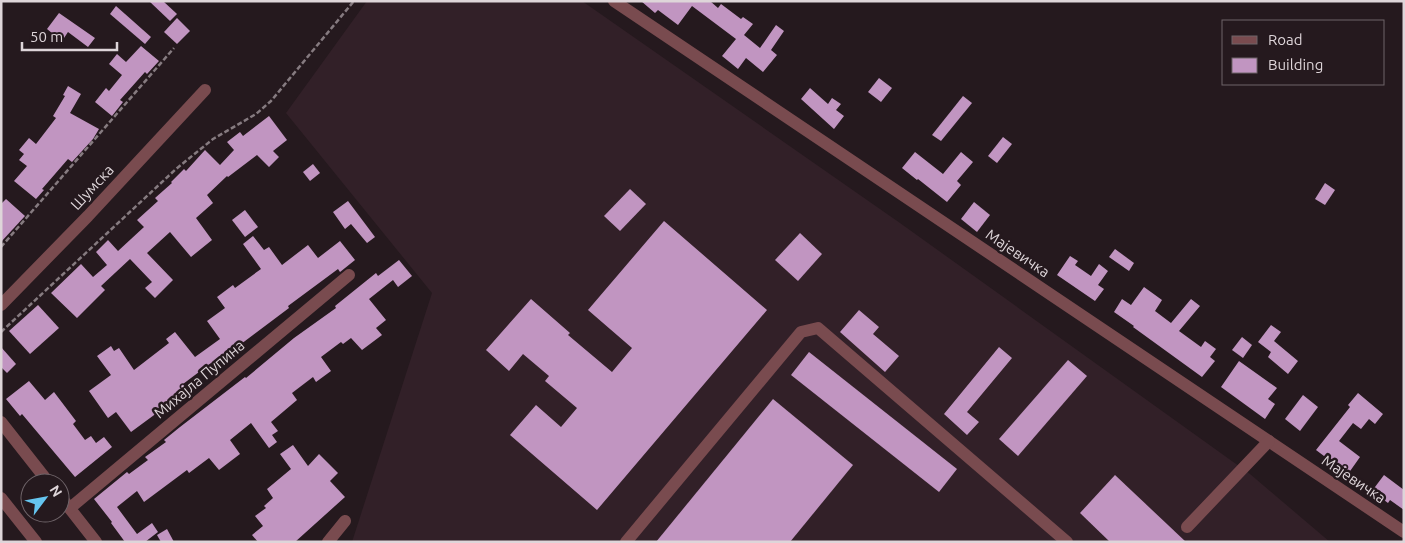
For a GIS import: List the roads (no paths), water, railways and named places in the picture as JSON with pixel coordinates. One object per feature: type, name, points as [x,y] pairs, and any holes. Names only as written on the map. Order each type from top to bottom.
[{"type":"street","name":"Мајевичка","points":[[614,1],[1404,532]]},
{"type":"street","name":"Шумска","points":[[1,305],[88,216],[206,90]]},
{"type":"street","name":"Михајла Пупина","points":[[70,508],[349,275]]},
{"type":"street","points":[[626,542],[801,332],[818,328],[1067,542]]},
{"type":"street","points":[[1,422],[41,473]]},
{"type":"street","points":[[1187,527],[1269,441]]},
{"type":"street","points":[[1,498],[36,542]]},
{"type":"street","points":[[70,508],[96,542]]},
{"type":"street","points":[[328,542],[345,521]]}]
